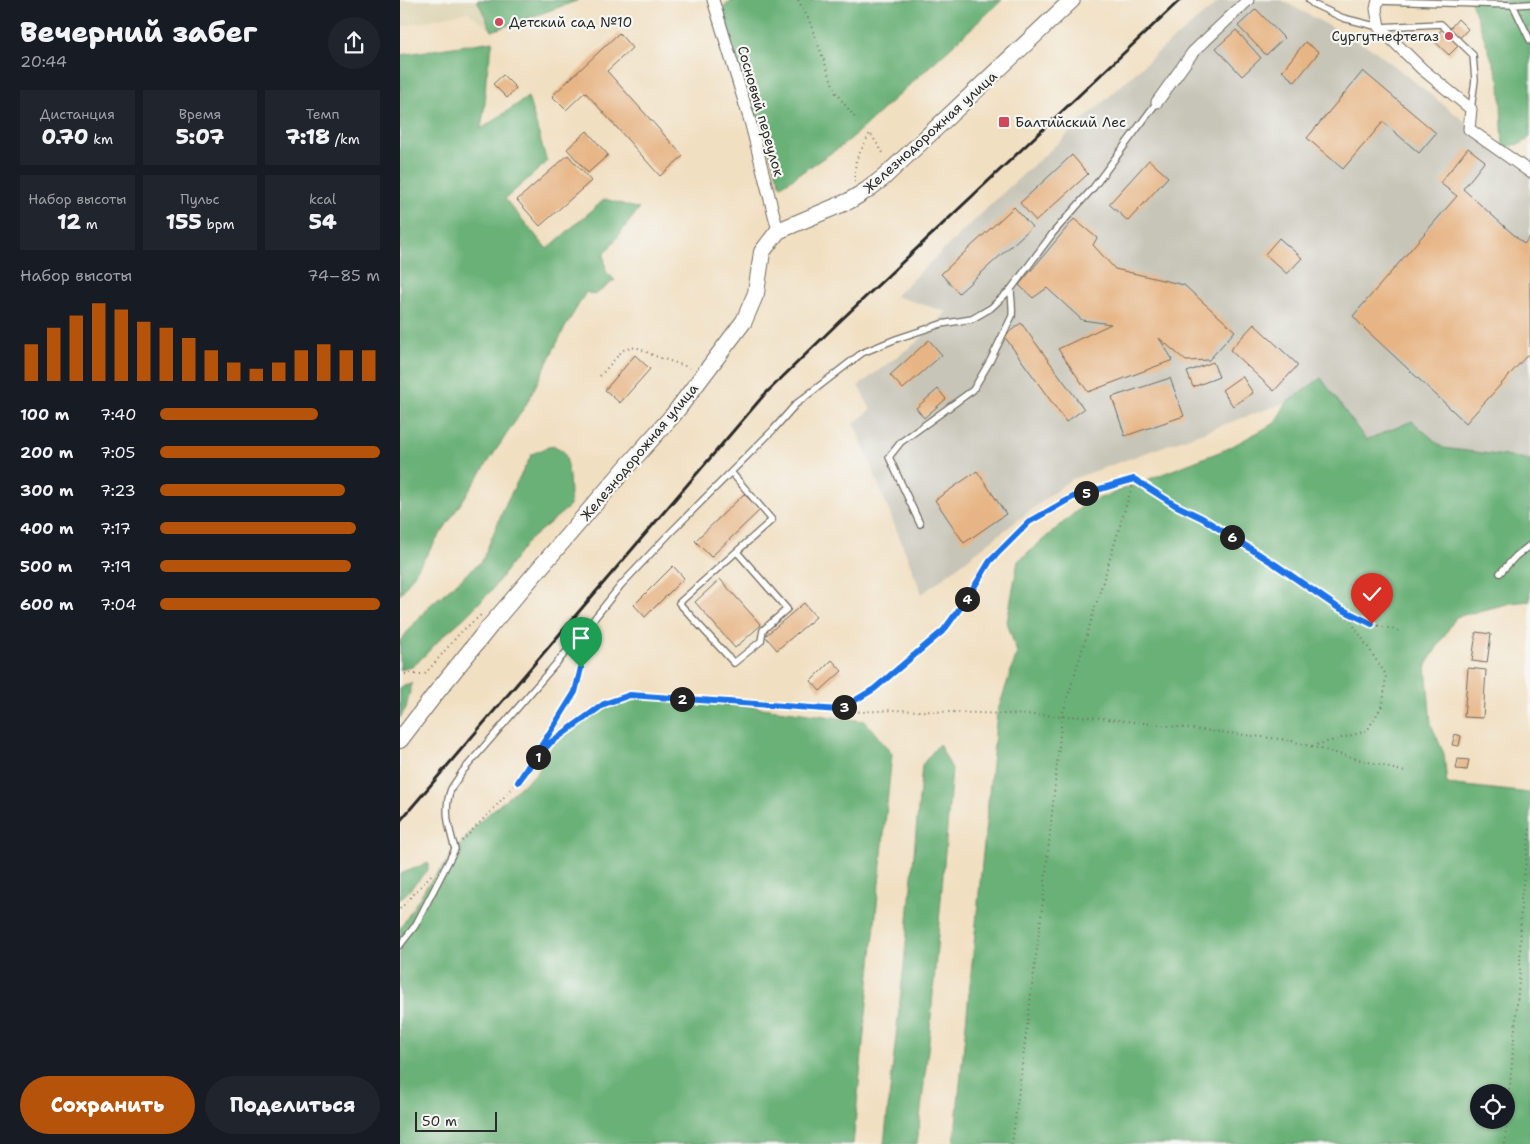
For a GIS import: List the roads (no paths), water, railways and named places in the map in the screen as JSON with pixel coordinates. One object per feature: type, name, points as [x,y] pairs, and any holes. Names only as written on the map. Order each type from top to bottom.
[{"type":"street","name":"Сосновый переулок","points":[[714,0],[750,122],[778,230]]},
{"type":"street","name":"Железнодорожная улица","points":[[400,740],[490,626],[674,414],[744,321],[756,294],[762,252],[778,230],[849,201],[867,190],[893,168],[1072,0]]},
{"type":"street","points":[[1157,102],[1193,52],[1248,0]]},
{"type":"street","points":[[1378,1],[1376,9],[1379,27],[1422,69],[1471,109],[1469,129],[1530,172]]},
{"type":"lane","points":[[1309,0],[1313,4],[1343,18],[1379,27],[1441,24],[1473,55],[1475,80],[1471,109]]},
{"type":"lane","points":[[1378,1],[1530,4]]},
{"type":"lane","points":[[1514,5],[1530,40]]},
{"type":"lane","points":[[400,946],[415,926],[455,849],[448,826],[447,805],[452,789],[462,772],[586,630],[621,585],[796,404],[862,353],[941,324],[972,319],[991,308],[1011,289],[1053,233],[1093,188],[1157,102]]},
{"type":"lane","points":[[920,524],[890,457],[901,442],[972,390],[990,361],[1012,316],[1011,289]]},
{"type":"lane","points":[[731,472],[772,520],[680,603],[734,663],[761,641],[763,630],[787,609],[737,552]]},
{"type":"lane","points":[[1500,573],[1516,556],[1530,545]]},
{"type":"railway","points":[[400,821],[764,395],[1180,0]]},
{"type":"place","name":"Детский сад №10","points":[[499,22]]},
{"type":"place","name":"Сургутнефтегаз","points":[[1449,36]]},
{"type":"place","name":"Балтийский Лес","points":[[1004,122]]}]
